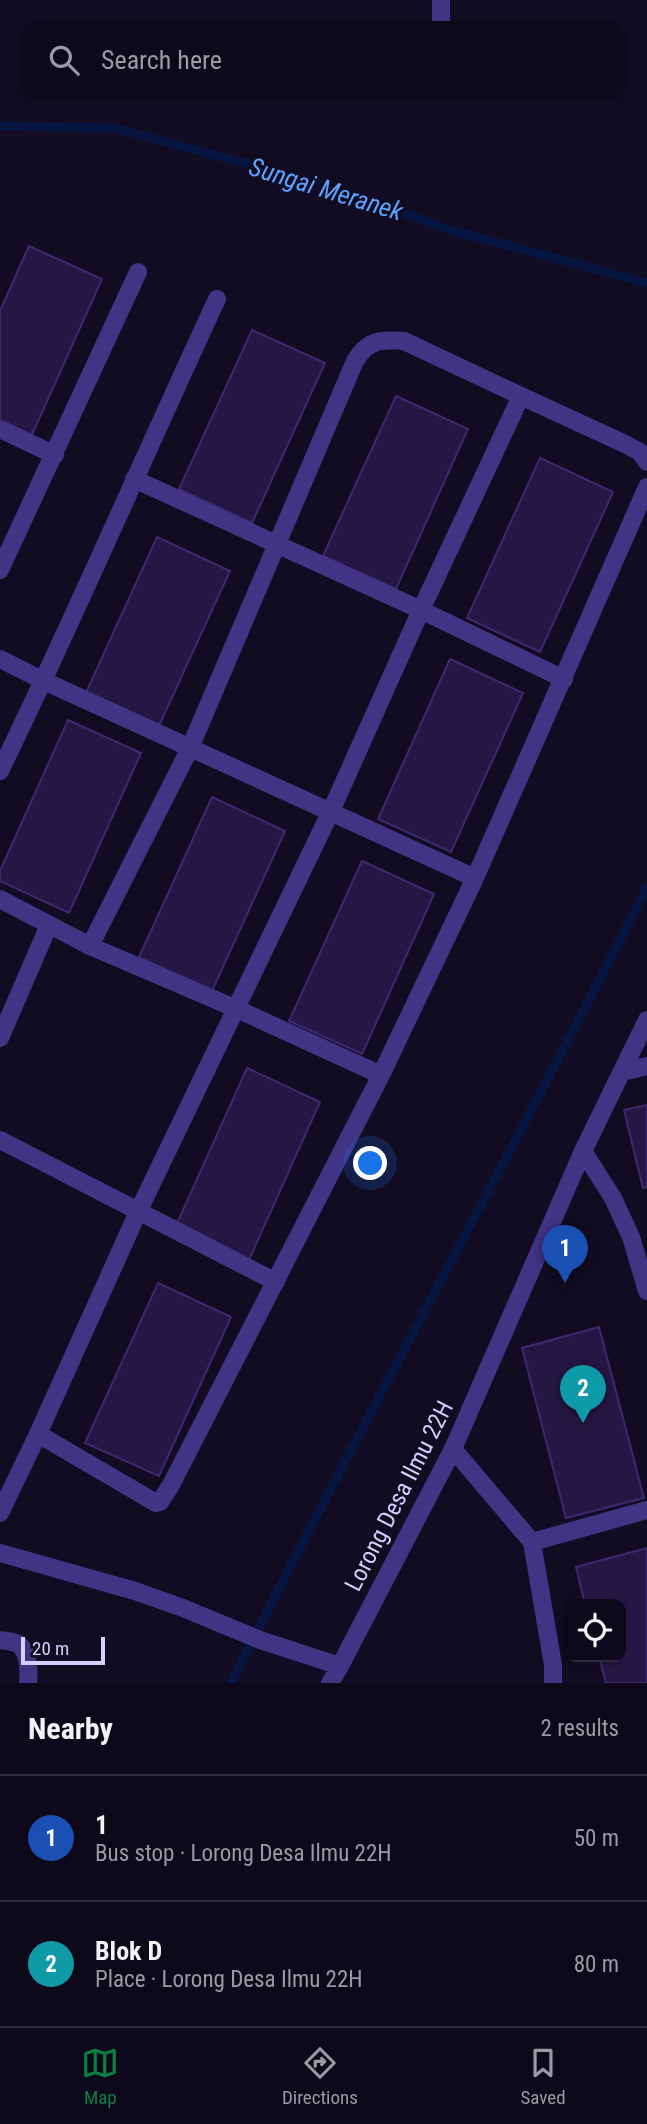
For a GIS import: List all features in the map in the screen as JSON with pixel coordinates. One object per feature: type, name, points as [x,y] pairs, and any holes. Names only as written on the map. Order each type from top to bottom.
[{"type":"street","points":[[440,21],[441,0]]},
{"type":"street","points":[[0,570],[138,272]]},
{"type":"street","points":[[0,771],[44,681],[216,299]]},
{"type":"street","points":[[90,946],[190,748],[361,351],[382,340],[404,341],[625,444],[640,452],[647,461]]},
{"type":"street","points":[[0,1513],[138,1212],[331,811],[521,396]]},
{"type":"street","points":[[0,429],[55,455]]},
{"type":"street","points":[[134,479],[421,610],[564,679]]},
{"type":"street","points":[[38,1434],[151,1502],[158,1503],[172,1485],[381,1074],[475,878],[647,487]]},
{"type":"street","points":[[0,659],[475,878]]},
{"type":"street","points":[[0,899],[90,946],[381,1074]]},
{"type":"street","points":[[0,1038],[49,925]]},
{"type":"street","name":"Lorong Desa Ilmu 22H","points":[[330,1683],[453,1449],[583,1151],[647,1020]]},
{"type":"street","points":[[622,1072],[647,1066]]},
{"type":"street","points":[[0,1140],[276,1282]]},
{"type":"street","points":[[583,1151],[639,1235],[647,1292]]},
{"type":"street","points":[[453,1449],[532,1542],[554,1665],[553,1683]]},
{"type":"street","points":[[532,1542],[647,1510]]},
{"type":"street","points":[[0,1553],[111,1584],[183,1608],[260,1640],[340,1665]]},
{"type":"street","points":[[0,1640],[18,1644],[23,1651],[28,1665],[28,1683]]},
{"type":"building","points":[[29,246],[102,279],[30,439],[0,426],[0,311]]},
{"type":"building","points":[[252,330],[325,363],[252,523],[179,489]]},
{"type":"building","points":[[396,396],[468,429],[396,589],[323,556]]},
{"type":"building","points":[[540,458],[613,492],[540,652],[467,618]]},
{"type":"building","points":[[157,537],[230,571],[157,730],[84,697]]},
{"type":"building","points":[[450,659],[523,693],[451,852],[378,819]]},
{"type":"building","points":[[68,720],[141,753],[69,913],[0,881],[0,871]]},
{"type":"building","points":[[212,797],[285,831],[212,991],[139,957]]},
{"type":"building","points":[[362,861],[434,894],[362,1054],[289,1021]]},
{"type":"building","points":[[247,1068],[320,1102],[248,1262],[175,1228]]},
{"type":"building","points":[[647,1105],[647,1187],[643,1188],[624,1110]]},
{"type":"building","points":[[158,1283],[231,1317],[159,1476],[85,1443]]},
{"type":"building","points":[[599,1327],[644,1498],[566,1518],[522,1348]]},
{"type":"building","points":[[647,1548],[647,1683],[606,1683],[600,1662],[626,1662],[626,1599],[584,1599],[576,1567]]},
{"type":"waterway","name":"Sungai Meranek","points":[[0,126],[114,128],[337,188],[447,229],[647,283]]},
{"type":"waterway","points":[[231,1683],[647,887]]},
{"type":"place","name":"1","points":[[565,1283]]},
{"type":"place","name":"Blok D","points":[[583,1423]]}]
